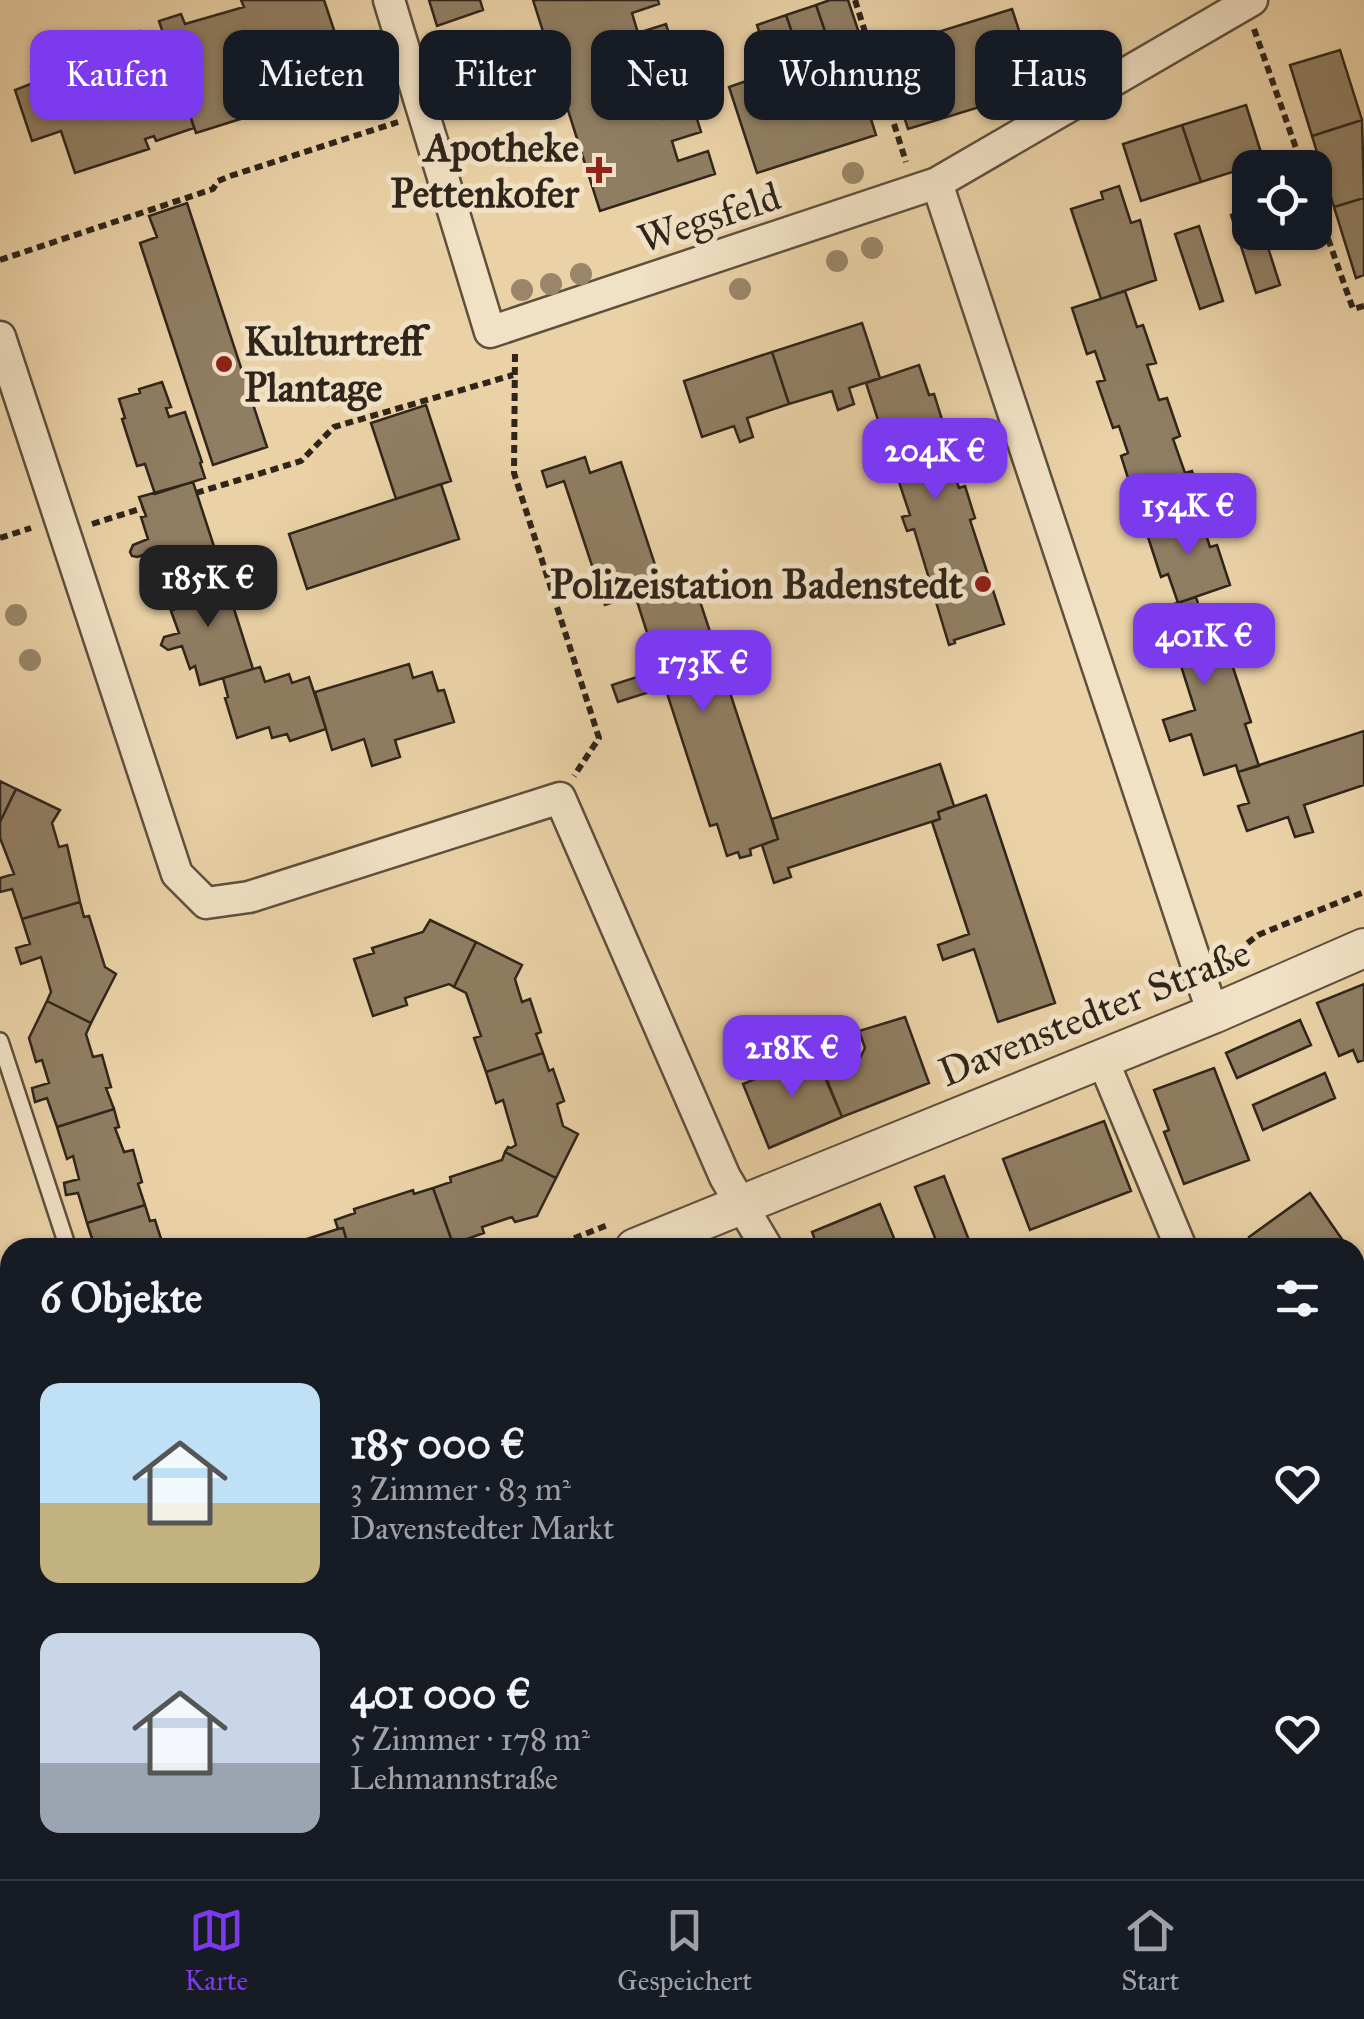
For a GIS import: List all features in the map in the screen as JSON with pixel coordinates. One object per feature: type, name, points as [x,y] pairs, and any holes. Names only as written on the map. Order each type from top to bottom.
[{"type":"street","points":[[389,0],[419,98]]},
{"type":"street","name":"Wegsfeld","points":[[516,323],[926,188],[1249,2]]},
{"type":"street","points":[[426,120],[490,332],[516,323]]},
{"type":"street","points":[[926,188],[1213,1014]]},
{"type":"street","points":[[0,337],[177,874],[206,903],[249,897],[560,798],[726,1178],[761,1238]]},
{"type":"street","name":"Davenstedter Straße","points":[[659,1238],[1213,1014],[1364,948]]},
{"type":"street","points":[[1102,1058],[1177,1238]]},
{"type":"lane","points":[[0,1041],[65,1238]]},
{"type":"path","points":[[854,0],[926,188]]},
{"type":"path","points":[[1249,2],[1297,150]]},
{"type":"path","points":[[0,260],[213,189],[218,181],[230,176],[419,116]]},
{"type":"path","points":[[1332,250],[1352,309],[1364,306]]},
{"type":"path","points":[[516,323],[514,472],[599,738],[560,798]]},
{"type":"path","points":[[196,492],[301,460],[334,427],[514,375]]},
{"type":"building","points":[[241,0],[324,0],[334,30],[223,30],[223,120],[237,120],[196,133],[192,120],[203,120],[203,30],[162,30],[159,21],[181,14],[185,24],[244,7]]},
{"type":"building","points":[[429,0],[480,0],[483,10],[437,26]]},
{"type":"building","points":[[533,0],[658,0],[659,4],[632,13],[637,30],[591,30],[591,120],[697,120],[701,132],[672,141],[678,161],[708,151],[715,174],[600,211],[571,120],[571,30],[543,30]]},
{"type":"building","points":[[848,0],[858,30],[825,30],[816,5]]},
{"type":"building","points":[[816,5],[825,30],[791,30],[786,15]]},
{"type":"building","points":[[1012,9],[1019,30],[975,30],[975,108],[955,115],[955,30],[944,30]]},
{"type":"building","points":[[786,15],[791,30],[759,30],[757,25]]},
{"type":"building","points":[[1340,50],[1362,120],[1312,136],[1290,65]]},
{"type":"building","points":[[744,82],[744,120],[871,120],[876,135],[757,173],[729,87]]},
{"type":"building","points":[[30,84],[30,120],[191,120],[194,128],[156,141],[154,136],[145,139],[149,149],[75,173],[61,131],[32,141],[15,90]]},
{"type":"building","points":[[1246,105],[1260,150],[1232,150],[1232,172],[1201,182],[1182,125]]},
{"type":"building","points":[[905,120],[937,120],[908,129]]},
{"type":"building","points":[[1362,120],[1364,198],[1334,207],[1332,150],[1316,150],[1312,136]]},
{"type":"building","points":[[1182,125],[1201,182],[1141,201],[1123,144]]},
{"type":"building","points":[[1119,186],[1131,223],[1140,220],[1156,280],[1101,299],[1071,209],[1103,199],[1101,192]]},
{"type":"building","points":[[1364,198],[1364,275],[1356,278],[1334,207]]},
{"type":"building","points":[[187,203],[267,447],[213,465],[140,243],[157,237],[149,216]]},
{"type":"building","points":[[1199,226],[1223,301],[1200,309],[1175,234]]},
{"type":"building","points":[[1242,250],[1269,250],[1280,285],[1256,293]]},
{"type":"building","points":[[1125,291],[1137,327],[1143,325],[1156,363],[1147,365],[1159,400],[1167,398],[1180,436],[1173,439],[1185,473],[1192,471],[1206,511],[1153,529],[1143,500],[1136,503],[1121,456],[1128,453],[1119,426],[1113,428],[1097,382],[1105,380],[1095,351],[1087,354],[1072,308]]},
{"type":"building","points":[[862,323],[880,378],[849,388],[854,404],[838,410],[832,391],[789,404],[772,352]]},
{"type":"building","points":[[772,352],[789,404],[747,418],[753,437],[740,442],[734,426],[702,437],[684,381]]},
{"type":"building","points":[[919,365],[929,395],[934,394],[944,426],[939,428],[959,488],[965,486],[975,518],[970,520],[1004,624],[949,645],[914,529],[907,531],[902,517],[910,515],[884,437],[877,440],[872,425],[879,423],[866,383]]},
{"type":"building","points":[[162,382],[171,407],[166,408],[169,417],[185,412],[205,478],[155,494],[145,464],[137,466],[119,399]]},
{"type":"building","points":[[426,405],[451,481],[396,499],[371,423]]},
{"type":"building","points":[[585,457],[590,473],[621,462],[662,586],[605,605],[564,481],[547,487],[542,471]]},
{"type":"building","points":[[193,482],[223,574],[169,591],[153,552],[137,557],[130,552],[133,545],[148,539],[139,497]]},
{"type":"building","points":[[441,484],[459,539],[307,589],[289,534]]},
{"type":"building","points":[[1199,513],[1210,547],[1217,545],[1230,585],[1178,603],[1168,574],[1161,577],[1146,531]]},
{"type":"building","points":[[223,574],[253,669],[200,685],[195,666],[190,669],[182,646],[168,650],[161,645],[164,637],[179,633],[169,591]]},
{"type":"building","points":[[692,577],[778,839],[750,849],[751,855],[740,858],[738,852],[727,856],[717,824],[710,826],[665,687],[618,702],[612,685],[659,670],[635,595]]},
{"type":"building","points":[[1196,597],[1206,630],[1219,625],[1251,722],[1245,724],[1259,766],[1238,772],[1236,765],[1204,775],[1191,734],[1170,741],[1163,720],[1195,710],[1176,650],[1156,657],[1142,614]]},
{"type":"building","points":[[409,664],[413,678],[432,672],[438,691],[444,690],[454,722],[395,740],[400,757],[372,766],[364,739],[332,750],[315,692]]},
{"type":"building","points":[[260,667],[265,682],[289,674],[292,683],[309,677],[326,729],[290,741],[287,734],[272,738],[269,727],[237,738],[223,678]]},
{"type":"building","points":[[1364,731],[1364,785],[1304,805],[1313,832],[1295,837],[1288,817],[1247,831],[1238,806],[1249,803],[1238,772]]},
{"type":"building","points":[[940,764],[954,806],[938,812],[940,819],[788,868],[791,877],[774,883],[762,845],[778,839],[772,819]]},
{"type":"building","points":[[0,781],[16,789],[0,822]]},
{"type":"building","points":[[16,789],[60,810],[52,823],[59,847],[67,845],[80,902],[22,919],[12,889],[0,892],[0,878],[14,874],[0,838],[0,822]]},
{"type":"building","points":[[986,795],[1055,1003],[998,1022],[974,949],[943,960],[938,945],[969,934],[932,822],[940,819],[938,812]]},
{"type":"building","points":[[80,902],[84,917],[89,916],[105,967],[116,974],[91,1023],[47,1001],[51,992],[41,957],[21,964],[16,948],[30,944],[22,919]]},
{"type":"building","points":[[430,920],[476,942],[454,987],[449,984],[405,998],[407,1005],[373,1016],[354,959],[374,953],[372,948],[423,932]]},
{"type":"building","points":[[476,942],[522,965],[515,979],[522,1002],[530,999],[543,1053],[486,1072],[474,1038],[481,1036],[466,993],[454,987]]},
{"type":"building","points":[[1364,984],[1364,1060],[1358,1062],[1353,1050],[1339,1056],[1317,1003]]},
{"type":"building","points":[[47,1001],[91,1023],[86,1034],[93,1057],[102,1055],[111,1087],[106,1088],[114,1109],[57,1127],[47,1098],[35,1102],[32,1088],[49,1083],[42,1060],[36,1062],[29,1038]]},
{"type":"building","points":[[905,1017],[929,1083],[842,1117],[823,1073],[860,1058],[865,1048],[859,1031]]},
{"type":"building","points":[[1300,1020],[1311,1045],[1237,1078],[1226,1053]]},
{"type":"building","points":[[543,1053],[564,1101],[557,1104],[563,1126],[578,1134],[556,1178],[505,1152],[516,1145],[503,1100],[496,1103],[486,1072]]},
{"type":"building","points":[[816,1053],[842,1117],[769,1148],[743,1084]]},
{"type":"building","points":[[1214,1068],[1249,1160],[1184,1184],[1164,1132],[1169,1130],[1154,1090]]},
{"type":"building","points":[[1325,1073],[1335,1098],[1263,1130],[1253,1105]]},
{"type":"building","points":[[114,1109],[119,1127],[115,1128],[124,1152],[133,1150],[145,1205],[87,1223],[78,1193],[66,1195],[64,1183],[79,1179],[73,1156],[67,1159],[57,1127]]},
{"type":"building","points":[[1104,1121],[1131,1191],[1030,1230],[1003,1159]]},
{"type":"building","points":[[505,1152],[556,1178],[537,1216],[515,1222],[512,1217],[482,1227],[484,1233],[470,1238],[451,1238],[433,1188],[451,1182],[450,1177],[502,1160]]},
{"type":"building","points":[[944,1176],[968,1238],[935,1238],[915,1187]]},
{"type":"building","points":[[433,1188],[451,1238],[346,1238],[343,1228],[338,1229],[335,1220],[355,1213],[354,1209],[413,1190],[414,1194]]},
{"type":"building","points":[[1310,1193],[1341,1238],[1250,1238]]},
{"type":"building","points":[[880,1204],[894,1238],[814,1238],[812,1232]]},
{"type":"building","points":[[145,1205],[161,1238],[92,1238],[87,1223]]},
{"type":"building","points":[[343,1228],[346,1238],[310,1238]]},
{"type":"place","name":"Apotheke Pettenkofer","points":[[599,170]]},
{"type":"place","name":"Kulturtreff Plantage","points":[[224,364]]},
{"type":"place","name":"Polizeistation Badenstedt","points":[[983,584]]}]
